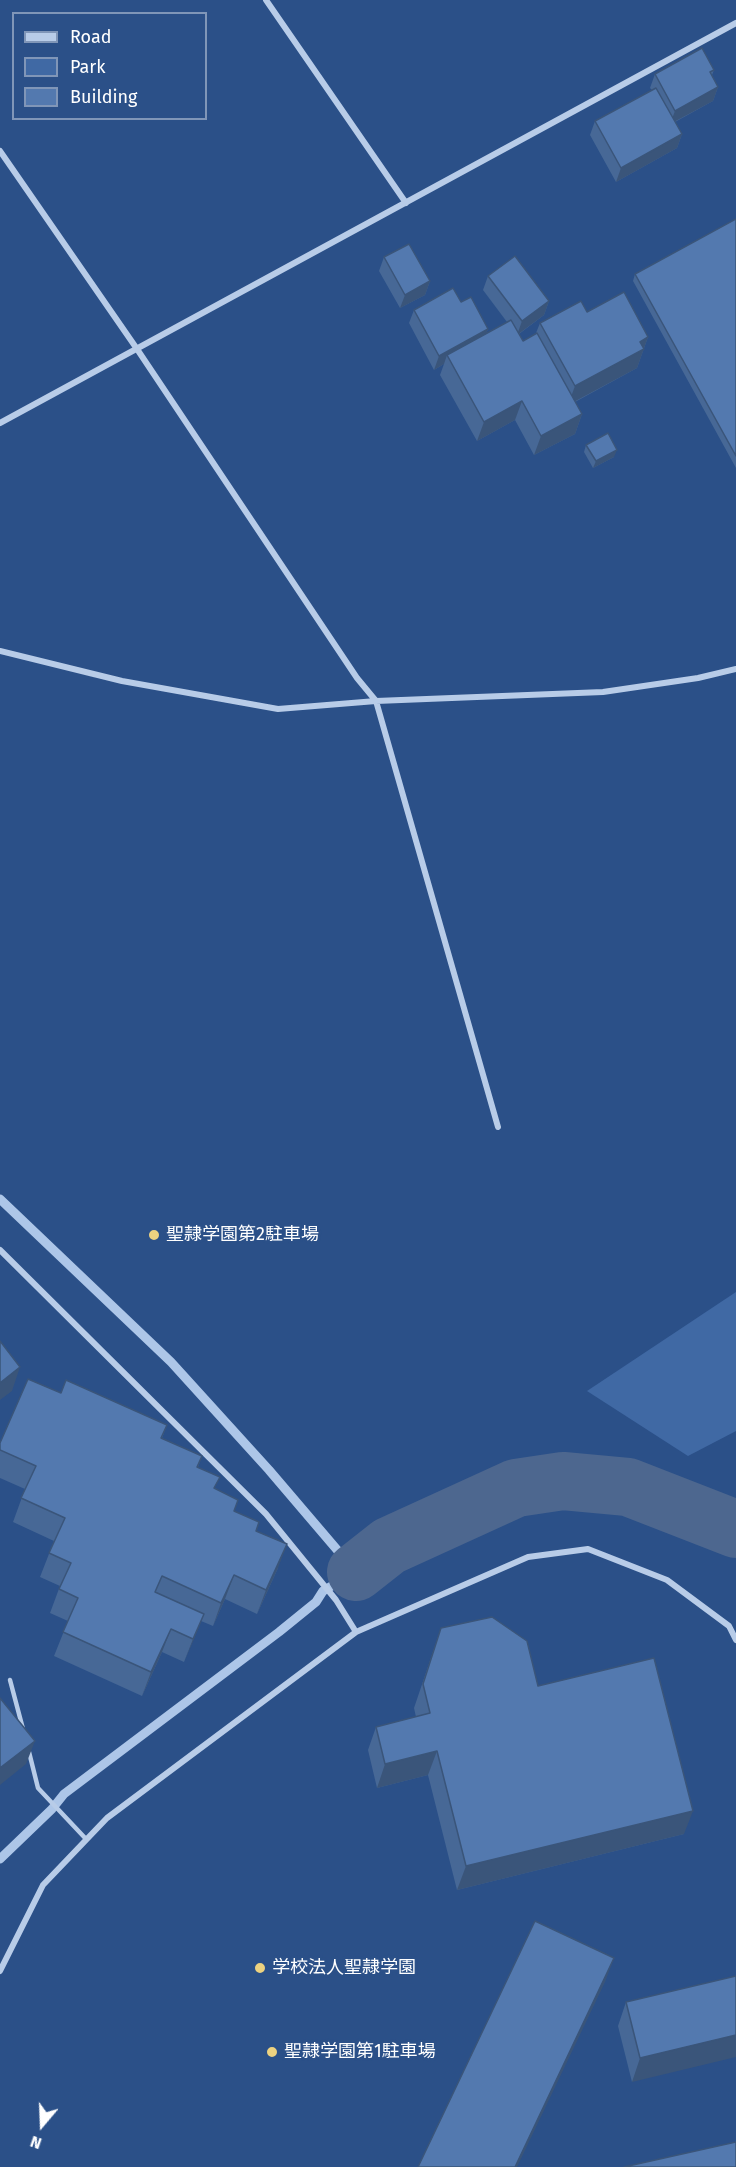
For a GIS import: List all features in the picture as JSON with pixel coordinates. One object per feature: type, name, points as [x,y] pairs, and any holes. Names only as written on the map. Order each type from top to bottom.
[{"type":"street","points":[[266,0],[406,203]]},
{"type":"street","points":[[0,423],[736,22]]},
{"type":"street","points":[[0,151],[137,349],[357,678],[376,701],[498,1127]]},
{"type":"street","points":[[0,651],[122,681],[278,710],[376,701],[603,692],[698,678],[736,669]]},
{"type":"street","points":[[0,1250],[266,1514],[336,1600],[356,1632]]},
{"type":"street","points":[[0,1971],[43,1885],[107,1818],[356,1632],[528,1557],[588,1548],[668,1580],[729,1626],[736,1640]]},
{"type":"lane","points":[[10,1680],[24,1734]]},
{"type":"lane","points":[[27,1745],[38,1788],[86,1839]]},
{"type":"green space","points":[[736,1292],[736,1431],[688,1456],[587,1391]]},
{"type":"building","points":[[702,48],[714,70],[710,72],[718,87],[675,111],[655,74]]},
{"type":"building","points":[[656,88],[682,134],[621,168],[595,121]]},
{"type":"building","points":[[736,219],[736,456],[635,274]]},
{"type":"building","points":[[409,244],[430,281],[405,295],[384,257]]},
{"type":"building","points":[[515,256],[549,301],[522,321],[488,276]]},
{"type":"building","points":[[453,288],[461,302],[471,297],[488,329],[439,356],[414,310]]},
{"type":"building","points":[[624,292],[648,337],[640,342],[644,349],[575,386],[540,323],[581,301],[587,312]]},
{"type":"building","points":[[511,320],[523,341],[537,333],[582,414],[541,436],[522,401],[484,422],[447,355]]},
{"type":"building","points":[[608,433],[617,450],[596,461],[586,445]]},
{"type":"building","points":[[0,1341],[20,1367],[0,1383]]},
{"type":"building","points":[[28,1379],[61,1393],[66,1380],[167,1425],[161,1438],[202,1456],[197,1467],[220,1477],[214,1488],[238,1500],[234,1511],[259,1522],[256,1531],[287,1544],[266,1590],[234,1575],[221,1603],[162,1576],[155,1592],[204,1614],[193,1639],[171,1629],[151,1672],[63,1632],[78,1598],[59,1589],[71,1563],[49,1553],[65,1518],[21,1498],[36,1466],[0,1450],[0,1443]]},
{"type":"building","points":[[492,1617],[527,1641],[538,1686],[654,1658],[693,1811],[466,1866],[437,1751],[385,1764],[376,1727],[430,1713],[423,1684],[441,1628]]},
{"type":"building","points":[[0,1698],[35,1741],[0,1768]]},
{"type":"building","points":[[535,1921],[614,1958],[515,2167],[418,2167]]},
{"type":"building","points":[[736,1976],[736,2035],[640,2058],[626,2002]]},
{"type":"building","points":[[736,2142],[736,2167],[624,2167]]},
{"type":"waterway","points":[[0,1199],[171,1362],[269,1470],[356,1572],[323,1591],[316,1602],[279,1632],[64,1794],[52,1809],[0,1859]]},
{"type":"waterway","points":[[356,1572],[389,1546],[516,1488],[563,1481],[628,1487],[736,1529]]},
{"type":"place","name":"聖隷学園第2駐車場","points":[[154,1235]]},
{"type":"place","name":"学校法人聖隷学園","points":[[260,1968]]},
{"type":"place","name":"聖隷学園第1駐車場","points":[[272,2052]]}]
